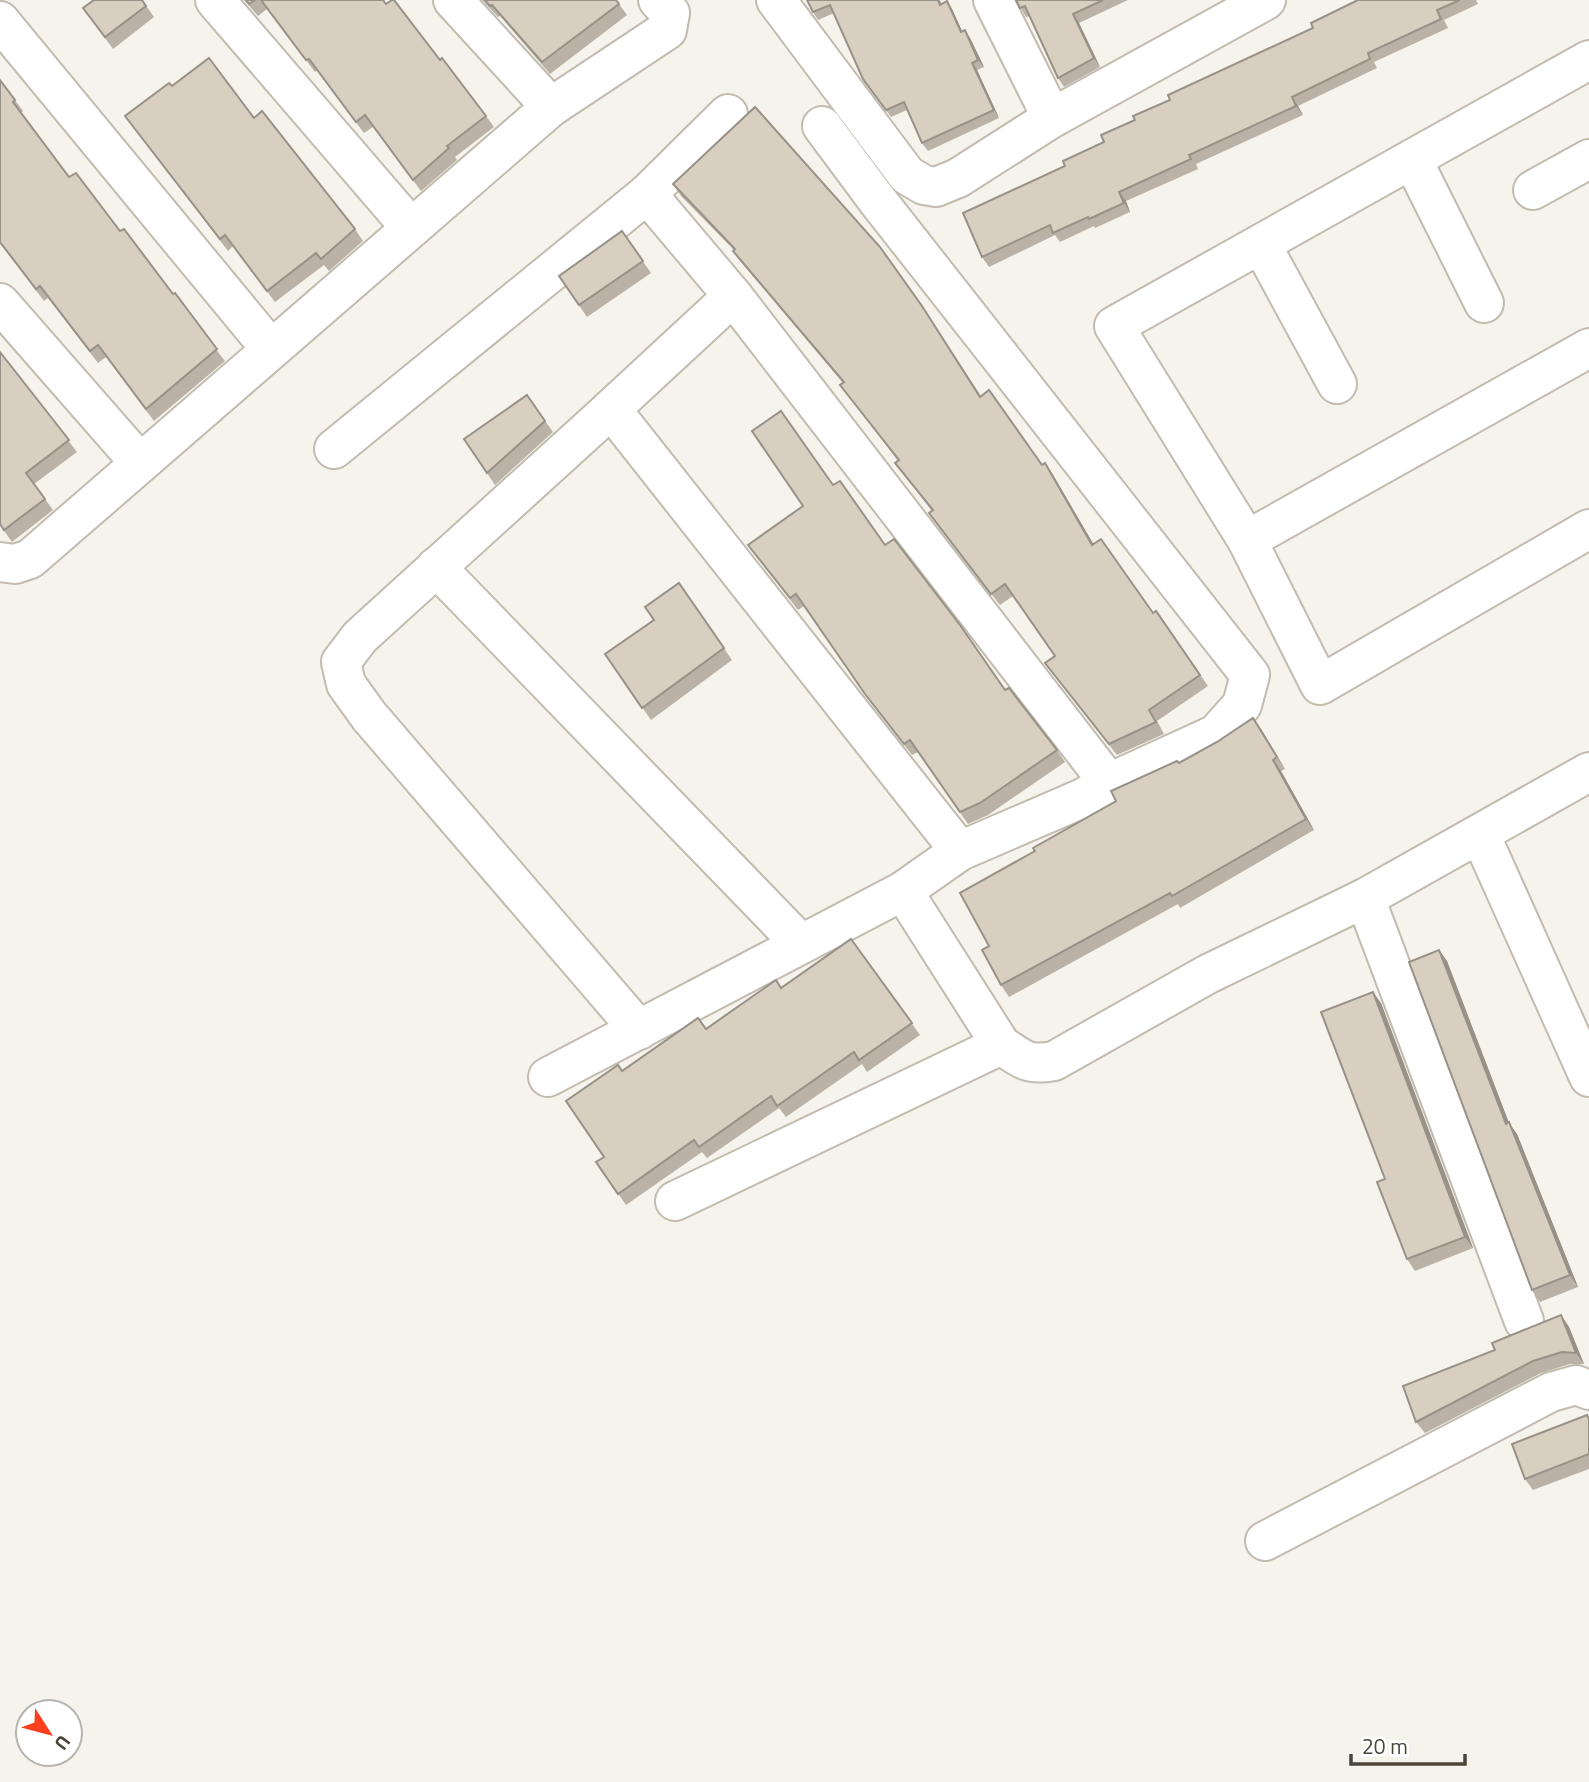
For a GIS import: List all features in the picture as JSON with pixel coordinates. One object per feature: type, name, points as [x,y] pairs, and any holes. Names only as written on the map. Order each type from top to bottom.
[{"type":"street","points":[[215,0],[411,228]]},
{"type":"street","points":[[453,0],[551,107]]},
{"type":"street","points":[[0,562],[15,564],[30,559],[270,348],[551,107],[667,30],[670,13],[659,0]]},
{"type":"street","points":[[776,0],[907,175],[925,185],[936,187],[958,178],[1228,9],[1266,0]]},
{"type":"street","points":[[993,0],[1052,118]]},
{"type":"street","points":[[0,21],[270,348]]},
{"type":"street","points":[[1589,60],[1114,326],[1247,540],[1320,685],[1589,529]]},
{"type":"street","points":[[334,449],[647,194],[728,114]]},
{"type":"street","points":[[548,1077],[903,891],[960,851],[1083,798],[1109,783],[1216,734],[1242,705],[1250,675],[877,200],[822,126]]},
{"type":"street","points":[[1412,159],[1484,303]]},
{"type":"street","points":[[1533,190],[1589,159]]},
{"type":"street","points":[[647,194],[733,296],[1109,783]]},
{"type":"street","points":[[1261,244],[1337,384]]},
{"type":"street","points":[[639,1030],[369,716],[346,684],[341,662],[360,637],[733,296]]},
{"type":"street","points":[[0,303],[140,463]]},
{"type":"street","points":[[1247,540],[1589,348]]},
{"type":"street","points":[[611,409],[960,851]]},
{"type":"street","points":[[436,567],[801,944]]},
{"type":"street","points":[[903,891],[1001,1045],[1036,1064],[1054,1061],[1208,974],[1364,898],[1589,772]]},
{"type":"street","points":[[1480,834],[1589,1077]]},
{"type":"street","points":[[1364,898],[1524,1321]]},
{"type":"street","points":[[675,1201],[1001,1045]]},
{"type":"street","points":[[1265,1541],[1550,1392],[1576,1385],[1589,1390]]},
{"type":"building","points":[[94,0],[142,0],[146,6],[105,37],[83,8]]},
{"type":"building","points":[[261,0],[383,0],[386,4],[394,0],[486,116],[447,146],[449,148],[413,180],[365,115],[356,122]]},
{"type":"building","points":[[485,0],[616,0],[619,4],[542,62]]},
{"type":"building","points":[[807,0],[938,0],[940,5],[947,1],[961,32],[965,30],[978,60],[972,63],[994,110],[922,143],[904,102],[886,110],[863,79],[830,5],[813,12]]},
{"type":"building","points":[[1016,0],[1103,0],[1073,14],[1094,58],[1058,78],[1025,6],[1020,8]]},
{"type":"building","points":[[1358,0],[1460,0],[1437,10],[1441,19],[1368,53],[1370,59],[1292,97],[1296,106],[1189,155],[1191,159],[1119,192],[1124,203],[1053,233],[1050,225],[982,257],[963,213],[1065,166],[1063,161],[1104,142],[1101,135],[1135,120],[1133,116],[1170,100],[1168,95],[1313,28],[1311,23]]},
{"type":"building","points":[[209,58],[254,118],[262,111],[355,229],[321,259],[316,253],[267,291],[225,235],[220,239],[125,116],[169,83],[172,86]]},
{"type":"building","points":[[0,80],[15,100],[13,102],[69,177],[76,173],[120,231],[124,229],[217,349],[146,409],[98,345],[90,351],[40,286],[36,289],[0,242]]},
{"type":"building","points":[[755,107],[880,247],[922,306],[980,397],[989,390],[1042,465],[1045,463],[1092,545],[1101,539],[1200,675],[1149,710],[1156,722],[1109,744],[1045,663],[1055,656],[1005,584],[991,594],[929,513],[933,510],[895,463],[899,460],[840,385],[844,382],[733,251],[735,249],[673,184]]},
{"type":"building","points":[[622,231],[643,261],[579,305],[559,276]]},
{"type":"building","points":[[0,352],[69,440],[26,473],[45,499],[4,530],[0,524]]},
{"type":"building","points":[[527,395],[545,421],[487,473],[464,439]]},
{"type":"building","points":[[781,411],[833,485],[840,481],[885,545],[894,539],[960,625],[1005,690],[1009,688],[1057,750],[980,803],[960,812],[910,740],[904,744],[865,694],[796,594],[790,598],[748,545],[803,506],[752,431]]},
{"type":"building","points":[[679,583],[724,648],[642,708],[605,654],[654,620],[645,607]]},
{"type":"building","points":[[1253,718],[1277,757],[1273,760],[1306,819],[1172,896],[1170,893],[1001,985],[982,950],[989,946],[960,893],[1116,801],[1111,791],[1177,761],[1179,763]]},
{"type":"building","points":[[851,939],[912,1023],[859,1060],[854,1052],[777,1106],[771,1096],[699,1147],[694,1140],[618,1194],[596,1162],[604,1157],[566,1101],[618,1065],[622,1071],[698,1018],[706,1029],[776,980],[781,988]]},
{"type":"building","points":[[1439,950],[1506,1124],[1509,1122],[1570,1275],[1532,1290],[1409,962]]},
{"type":"building","points":[[1373,992],[1465,1237],[1407,1259],[1377,1182],[1385,1179],[1321,1012]]},
{"type":"building","points":[[1561,1315],[1576,1353],[1562,1352],[1533,1361],[1416,1422],[1403,1386],[1495,1350],[1492,1343]]},
{"type":"building","points":[[1587,1415],[1589,1454],[1525,1479],[1512,1444]]}]
